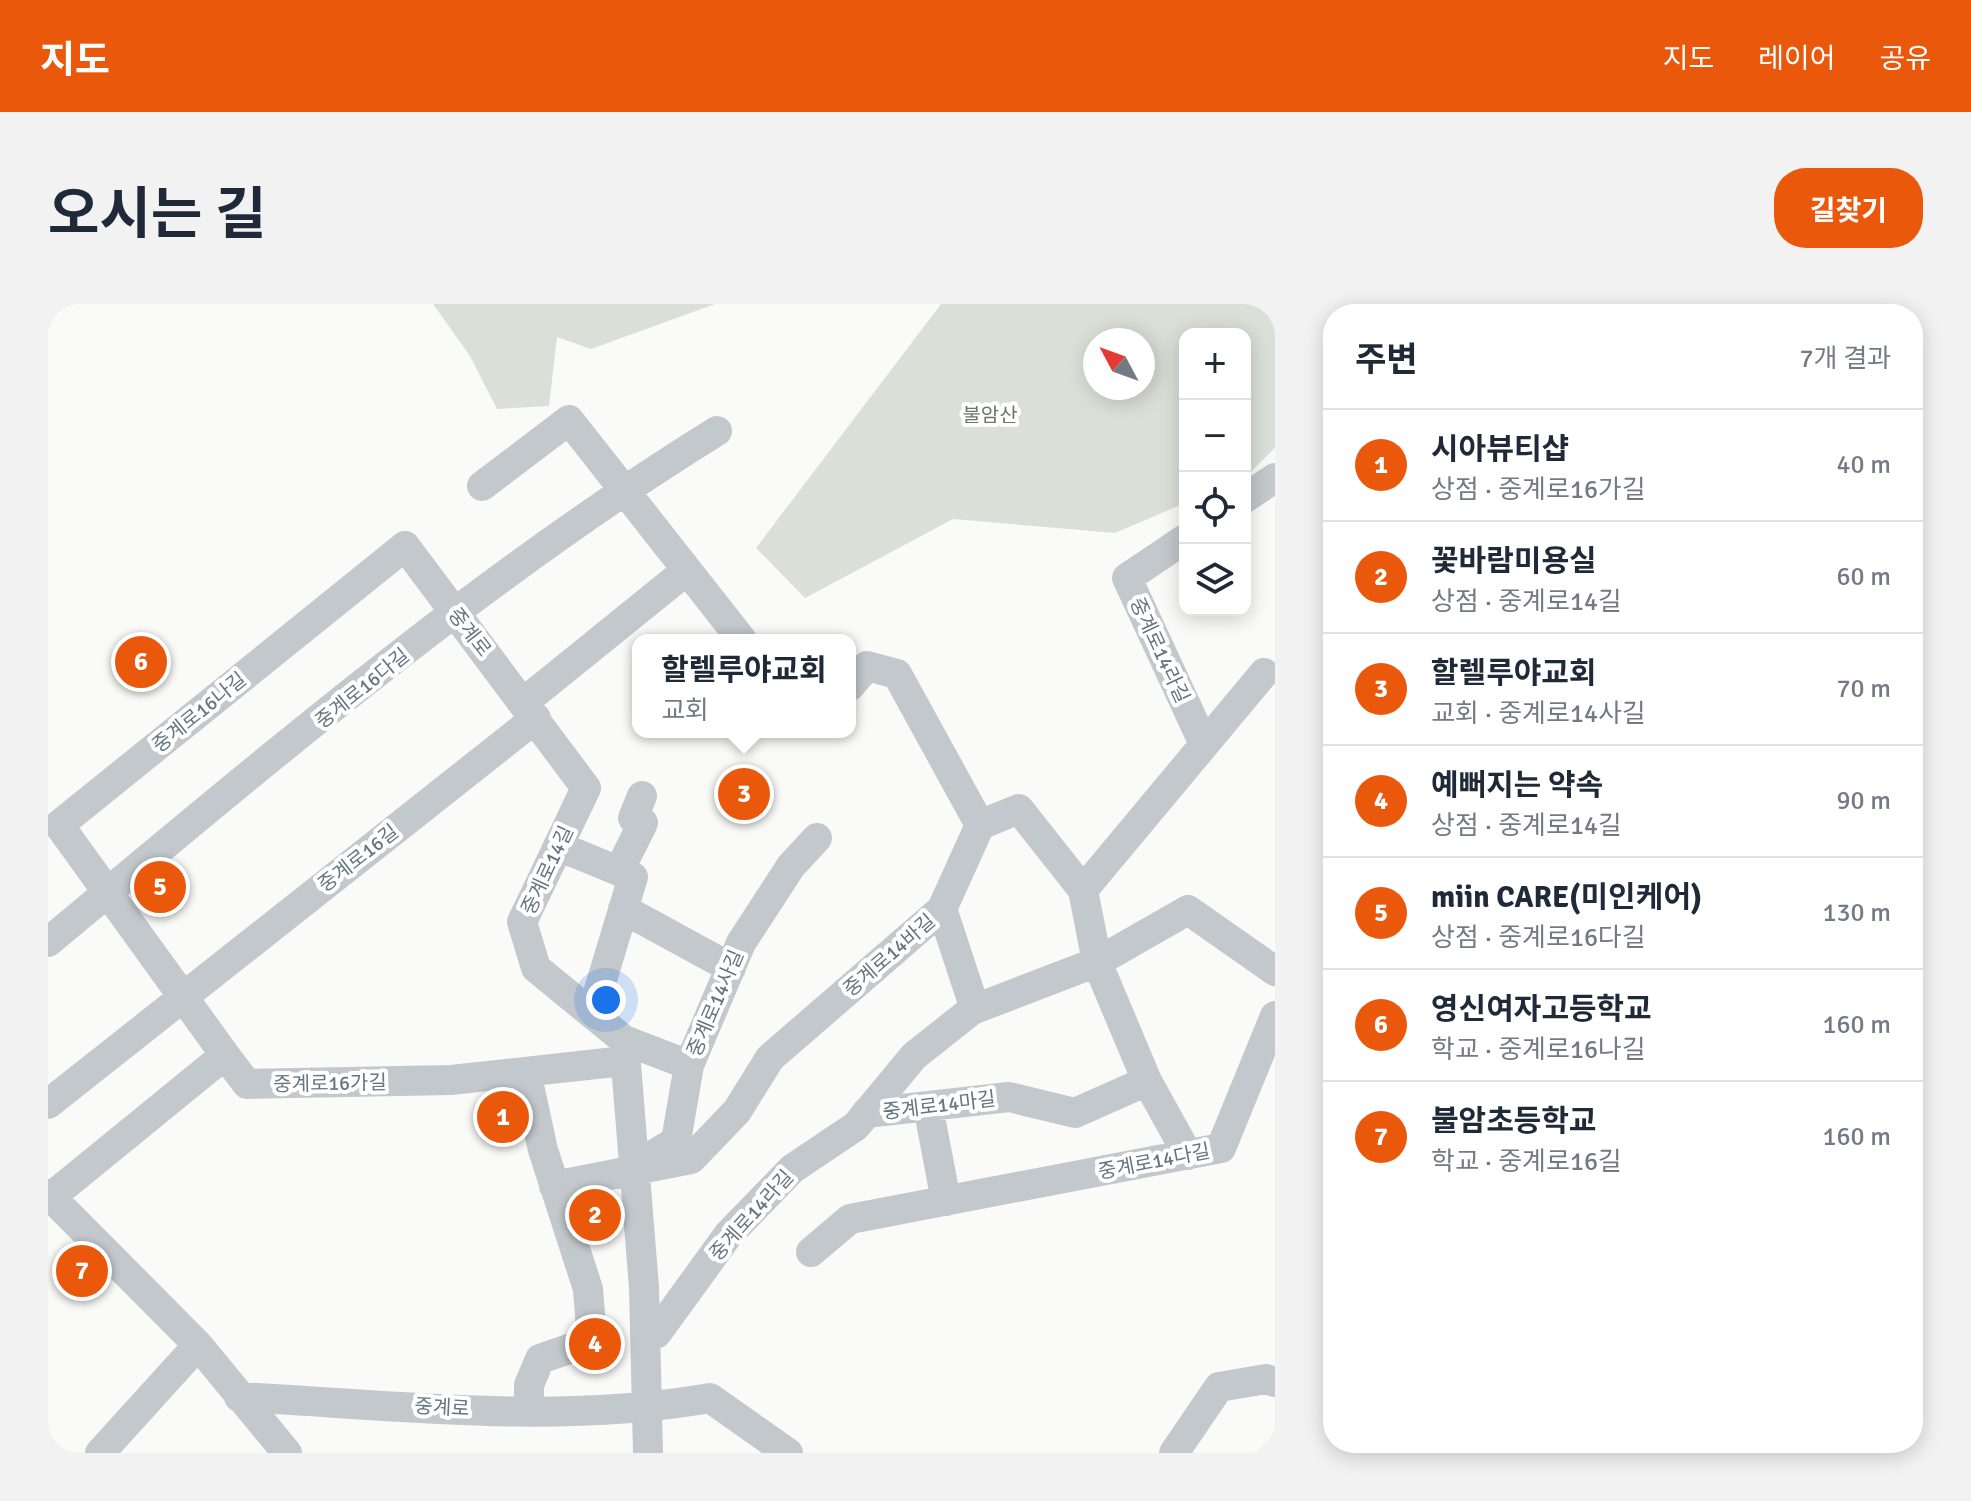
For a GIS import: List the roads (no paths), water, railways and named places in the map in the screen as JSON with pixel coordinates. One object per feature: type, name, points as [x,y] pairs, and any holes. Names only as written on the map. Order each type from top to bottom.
[{"type":"street","points":[[482,486],[569,420],[737,634]]},
{"type":"street","name":"중계로16다길","points":[[107,893],[455,613],[622,489],[717,431]]},
{"type":"street","points":[[1251,494],[1275,478]]},
{"type":"street","name":"중계로14라길","points":[[1179,543],[1127,578],[1203,742]]},
{"type":"street","name":"중계로","points":[[405,546],[530,710]]},
{"type":"street","name":"중계로16나길","points":[[180,997],[59,825],[405,546]]},
{"type":"street","name":"중계로16길","points":[[48,1104],[530,710],[686,571]]},
{"type":"street","points":[[856,679],[867,666],[897,674],[980,825],[1019,809],[1083,890],[1097,962],[1147,1081],[1188,1155]]},
{"type":"street","points":[[1083,890],[1203,742],[1264,673]]},
{"type":"street","name":"중계로14길","points":[[530,710],[586,788],[522,922],[536,968],[592,1013],[624,1051],[689,1065]]},
{"type":"street","points":[[619,871],[643,823],[633,818],[642,796]]},
{"type":"street","name":"중계로14바길","points":[[633,1168],[691,1159],[737,1111],[770,1058],[942,909],[980,825]]},
{"type":"street","name":"중계로14사길","points":[[633,1168],[676,1141],[689,1065],[741,943],[791,866],[817,838]]},
{"type":"street","points":[[558,846],[633,877],[592,1013]]},
{"type":"street","points":[[48,942],[107,893]]},
{"type":"street","points":[[623,909],[731,968]]},
{"type":"street","points":[[942,909],[975,1009]]},
{"type":"street","points":[[1097,962],[1188,910],[1275,971]]},
{"type":"street","name":"중계로14라길","points":[[646,1338],[657,1333],[728,1235],[792,1169],[856,1126],[914,1056],[975,1009],[1097,962]]},
{"type":"street","points":[[180,997],[225,1055],[50,1196],[198,1345],[287,1453]]},
{"type":"street","name":"중계로14다길","points":[[811,1252],[850,1219],[1221,1148],[1275,1016]]},
{"type":"street","points":[[624,1051],[646,1338],[648,1453]]},
{"type":"street","name":"중계로16가길","points":[[225,1055],[247,1084],[451,1080],[526,1072],[624,1051]]},
{"type":"street","points":[[526,1072],[554,1186],[588,1289],[592,1341],[540,1359],[529,1385],[529,1412]]},
{"type":"street","name":"중계로14마길","points":[[866,1113],[1009,1097],[1075,1113],[1147,1081]]},
{"type":"street","points":[[928,1106],[946,1201]]},
{"type":"street","points":[[554,1186],[633,1168]]},
{"type":"street","points":[[100,1453],[198,1345]]},
{"type":"street","points":[[1174,1453],[1219,1387],[1266,1379],[1275,1382]]},
{"type":"street","name":"중계로","points":[[239,1397],[529,1412],[647,1409]]},
{"type":"street","points":[[647,1409],[710,1398],[788,1453]]},
{"type":"place","name":"영신여자고등학교","points":[[141,662]]},
{"type":"place","name":"할렐루야교회","points":[[744,794]]},
{"type":"place","name":"miin CARE(미인케어)","points":[[160,887]]},
{"type":"place","name":"시아뷰티샵","points":[[503,1117]]},
{"type":"place","name":"꽃바람미용실","points":[[595,1215]]},
{"type":"place","name":"불암초등학교","points":[[82,1271]]},
{"type":"place","name":"예뻐지는 약속","points":[[595,1344]]},
{"type":"park label","name":"불암산","points":[[990,415]]}]
